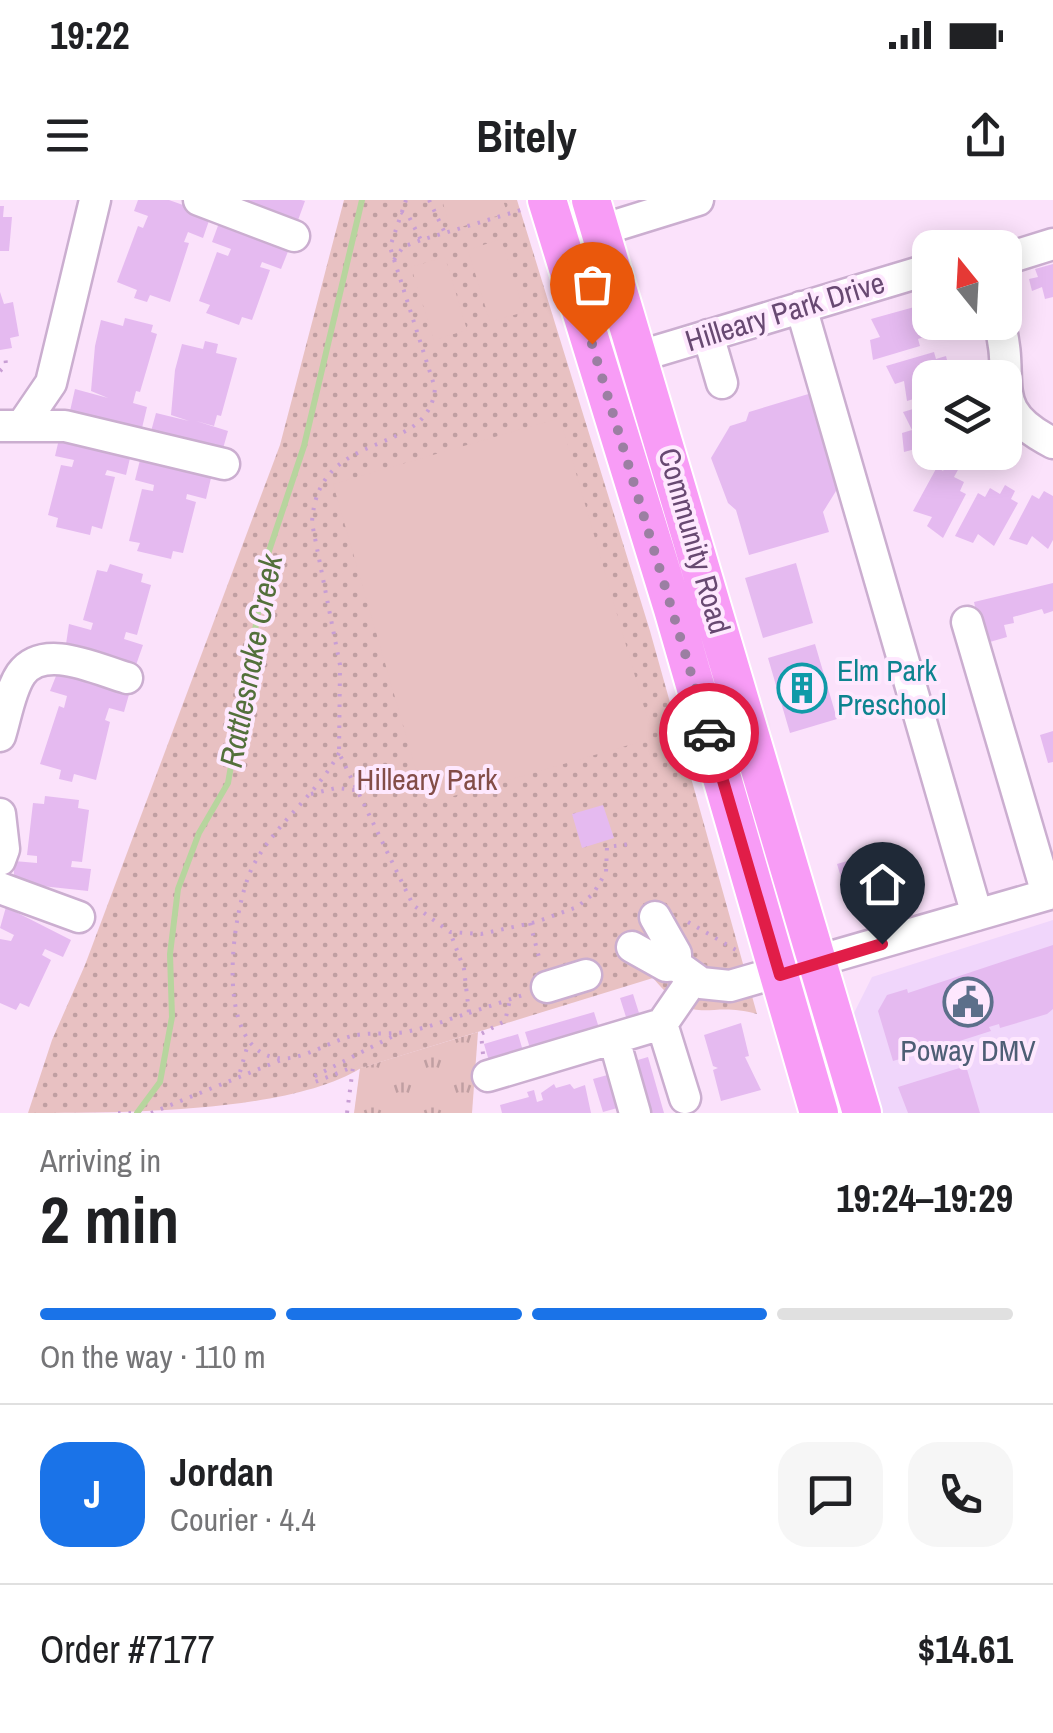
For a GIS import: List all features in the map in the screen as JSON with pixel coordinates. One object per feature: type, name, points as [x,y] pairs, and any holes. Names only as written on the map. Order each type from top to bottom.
[{"type":"main road","points":[[566,200],[578,230],[584,234],[596,215]]},
{"type":"main road","name":"Community Road","points":[[534,205],[561,245],[819,1113]]},
{"type":"main road","name":"Community Road","points":[[596,215],[862,1113]]},
{"type":"main road","points":[[561,245],[584,267],[616,359],[640,356]]},
{"type":"street","points":[[11,425],[51,383],[95,200]]},
{"type":"street","points":[[199,200],[294,236]]},
{"type":"street","points":[[596,215],[698,200]]},
{"type":"street","points":[[1022,254],[1053,244]]},
{"type":"street","name":"Hilleary Park Drive","points":[[640,356],[912,273]]},
{"type":"street","points":[[801,307],[977,916]]},
{"type":"street","points":[[708,335],[722,383]]},
{"type":"street","points":[[1001,340],[1010,410],[1024,428],[1053,443]]},
{"type":"street","points":[[11,425],[65,426],[224,464]]},
{"type":"street","points":[[632,947],[666,966],[722,987],[780,975],[1050,894],[968,622]]},
{"type":"street","points":[[0,736],[20,674],[32,664],[47,658],[127,678]]},
{"type":"street","points":[[0,814],[4,849],[0,860]]},
{"type":"street","points":[[0,888],[79,916]]},
{"type":"street","points":[[666,916],[684,972],[662,1024],[686,1098]]},
{"type":"street","points":[[547,987],[586,975]]},
{"type":"street","points":[[488,1076],[662,1024]]},
{"type":"street","points":[[614,1039],[636,1113]]},
{"type":"path","points":[[151,1113],[237,1076],[357,1035],[400,1032],[468,1013],[470,996],[462,982],[460,949],[450,932],[414,905],[338,753],[340,666],[312,523],[313,504],[332,467],[411,427],[434,404],[435,388],[390,247],[406,200]]},
{"type":"path","points":[[430,200],[444,232]]},
{"type":"path","points":[[394,260],[403,246],[534,205]]},
{"type":"path","points":[[402,212],[409,216],[421,240]]},
{"type":"path","points":[[0,371],[6,365],[4,354]]},
{"type":"path","points":[[237,1076],[246,1062],[248,1043],[236,1006],[233,978],[240,907],[252,870],[273,835],[311,794],[338,753]]},
{"type":"path","points":[[311,794],[336,788],[358,790]]},
{"type":"path","points":[[450,932],[481,934],[536,922],[577,907],[600,884],[608,864],[608,847],[631,844]]},
{"type":"path","points":[[666,916],[736,950]]},
{"type":"path","points":[[488,1076],[481,1034],[505,1021],[510,1000]]},
{"type":"path","points":[[347,1113],[353,1067],[315,1082],[313,1078],[400,1032]]},
{"type":"path","points":[[248,1043],[261,1054],[282,1059]]},
{"type":"path","points":[[118,1113],[134,1113]]},
{"type":"shaded area","points":[[1053,920],[1053,1113],[882,1113],[853,1015],[872,977]]},
{"type":"green space","name":"Hilleary Park","points":[[344,200],[517,200],[650,631],[757,1014],[692,1009],[668,994],[653,978],[361,1068],[330,1083],[292,1094],[155,1111],[28,1113],[52,1040],[85,965],[280,445]]},
{"type":"green space","points":[[442,200],[503,200],[507,213],[451,230]]},
{"type":"green space","points":[[501,239],[524,312],[490,322],[468,250]]},
{"type":"green space","points":[[445,257],[467,330],[434,340],[411,267]]},
{"type":"green space","points":[[560,418],[653,738],[426,804],[333,484]]},
{"type":"green space","points":[[478,1032],[472,1113],[354,1113],[360,1068]]},
{"type":"building","points":[[138,200],[169,200],[211,215],[203,238],[188,232],[184,242],[189,243],[170,302],[150,295],[147,302],[134,298],[137,290],[117,282],[138,226],[143,228],[148,216],[134,211]]},
{"type":"building","points":[[247,200],[305,201],[297,223],[245,204]]},
{"type":"building","points":[[0,206],[4,206],[3,217],[12,217],[9,251],[0,251]]},
{"type":"building","points":[[219,223],[289,249],[281,269],[262,262],[260,267],[270,270],[252,320],[242,317],[239,325],[206,313],[210,305],[199,301],[217,252],[228,256],[231,249],[212,242]]},
{"type":"building","points":[[1053,264],[1053,297],[1045,299],[1042,287],[1032,291],[1029,279],[1038,277],[1035,269]]},
{"type":"building","points":[[0,292],[4,304],[13,302],[19,336],[10,338],[12,348],[0,350]]},
{"type":"building","points":[[912,308],[912,340],[918,340],[920,346],[873,360],[870,340],[880,337],[871,319]]},
{"type":"building","points":[[125,318],[153,325],[151,332],[157,334],[133,403],[147,407],[142,428],[70,411],[75,389],[108,398],[91,391],[95,346],[101,320],[123,326]]},
{"type":"building","points":[[205,341],[218,344],[216,353],[237,358],[221,416],[217,415],[214,426],[196,421],[228,431],[222,452],[150,435],[156,413],[189,421],[171,415],[175,370],[182,344],[203,349]]},
{"type":"building","points":[[934,352],[936,359],[946,356],[947,360],[912,360],[912,399],[907,401],[904,381],[895,384],[886,366]]},
{"type":"building","points":[[815,392],[842,488],[823,512],[829,532],[749,555],[736,510],[728,503],[711,458],[730,426],[746,421],[749,412]]},
{"type":"building","points":[[912,409],[912,430],[903,412]]},
{"type":"building","points":[[912,430],[912,450],[904,452],[902,433]]},
{"type":"building","points":[[60,435],[131,454],[126,475],[107,470],[105,475],[115,477],[102,529],[92,526],[90,535],[56,527],[58,518],[48,515],[61,465],[72,467],[74,460],[55,456]]},
{"type":"building","points":[[140,460],[211,478],[206,499],[187,494],[186,499],[196,502],[183,553],[173,551],[171,559],[137,551],[140,543],[129,541],[142,489],[153,491],[154,485],[135,480]]},
{"type":"building","points":[[935,470],[958,470],[954,477],[964,482],[960,491],[966,494],[943,538],[927,526],[932,517],[913,511]]},
{"type":"building","points":[[1005,485],[1015,491],[1011,499],[1018,503],[994,546],[978,534],[973,543],[955,536],[978,493],[985,497],[990,488],[1000,494]]},
{"type":"building","points":[[1044,491],[1053,496],[1053,540],[1048,549],[1032,536],[1027,545],[1009,539],[1032,495],[1039,499]]},
{"type":"building","points":[[796,563],[813,623],[763,638],[745,578]]},
{"type":"building","points":[[110,564],[143,574],[141,582],[151,585],[137,635],[126,632],[124,639],[143,645],[136,665],[66,644],[69,624],[91,630],[93,623],[83,620],[97,570],[107,572]]},
{"type":"building","points":[[1053,583],[1053,611],[1044,614],[1042,609],[1013,617],[1014,623],[1004,625],[1007,637],[983,644],[974,602]]},
{"type":"building","name":"Elm Park Preschool","points":[[815,644],[837,719],[790,733],[768,658]]},
{"type":"building","points":[[58,671],[130,691],[124,712],[109,708],[105,720],[110,722],[96,780],[74,774],[72,782],[59,779],[61,770],[40,764],[59,706],[64,708],[67,696],[50,691]]},
{"type":"building","points":[[1053,731],[1053,762],[1048,763],[1040,735]]},
{"type":"building","points":[[45,796],[79,800],[78,808],[89,810],[82,862],[72,861],[71,867],[91,869],[88,891],[14,883],[14,861],[37,863],[37,856],[27,855],[33,803],[44,804]]},
{"type":"building","points":[[603,805],[614,838],[582,848],[572,814]]},
{"type":"building","points":[[889,849],[899,881],[847,897],[837,864]]},
{"type":"building","points":[[6,907],[71,940],[63,957],[45,949],[42,955],[51,960],[29,1007],[20,1003],[16,1010],[0,1003],[0,939],[11,941],[14,935],[0,928]]},
{"type":"building","name":"Poway DMV","points":[[1053,945],[1053,1009],[1047,1014],[1000,1028],[999,1024],[989,1027],[991,1031],[944,1046],[942,1041],[932,1044],[934,1049],[893,1061],[878,1011],[887,995],[907,989],[908,993]]},
{"type":"building","points":[[633,994],[639,1013],[626,1017],[620,998]]},
{"type":"building","points":[[594,1012],[599,1028],[530,1048],[525,1032]]},
{"type":"building","points":[[741,1023],[749,1056],[745,1057],[761,1090],[721,1101],[713,1070],[718,1068],[713,1066],[704,1035]]},
{"type":"building","points":[[518,1034],[523,1051],[489,1061],[484,1044]]},
{"type":"building","points":[[648,1057],[664,1113],[646,1113],[631,1062]]},
{"type":"building","points":[[966,1066],[980,1113],[908,1113],[898,1087]]},
{"type":"building","points":[[611,1074],[621,1107],[603,1112],[593,1079]]},
{"type":"building","points":[[554,1084],[556,1088],[570,1084],[574,1089],[585,1085],[591,1113],[502,1113],[500,1105],[529,1097],[527,1092],[534,1090],[537,1102],[543,1100],[541,1093]]},
{"type":"waterway","name":"Rattlesnake Creek","points":[[137,1113],[160,1082],[172,1017],[170,954],[178,889],[199,833],[228,783],[269,551],[304,446],[362,200]]},
{"type":"way so far","points":[[592,344],[709,733]]},
{"type":"place","name":"Elm Park Preschool","points":[[802,688]]},
{"type":"place","name":"Poway DMV","points":[[968,1002]]},
{"type":"route","points":[[709,733],[780,975],[882,944]]}]
